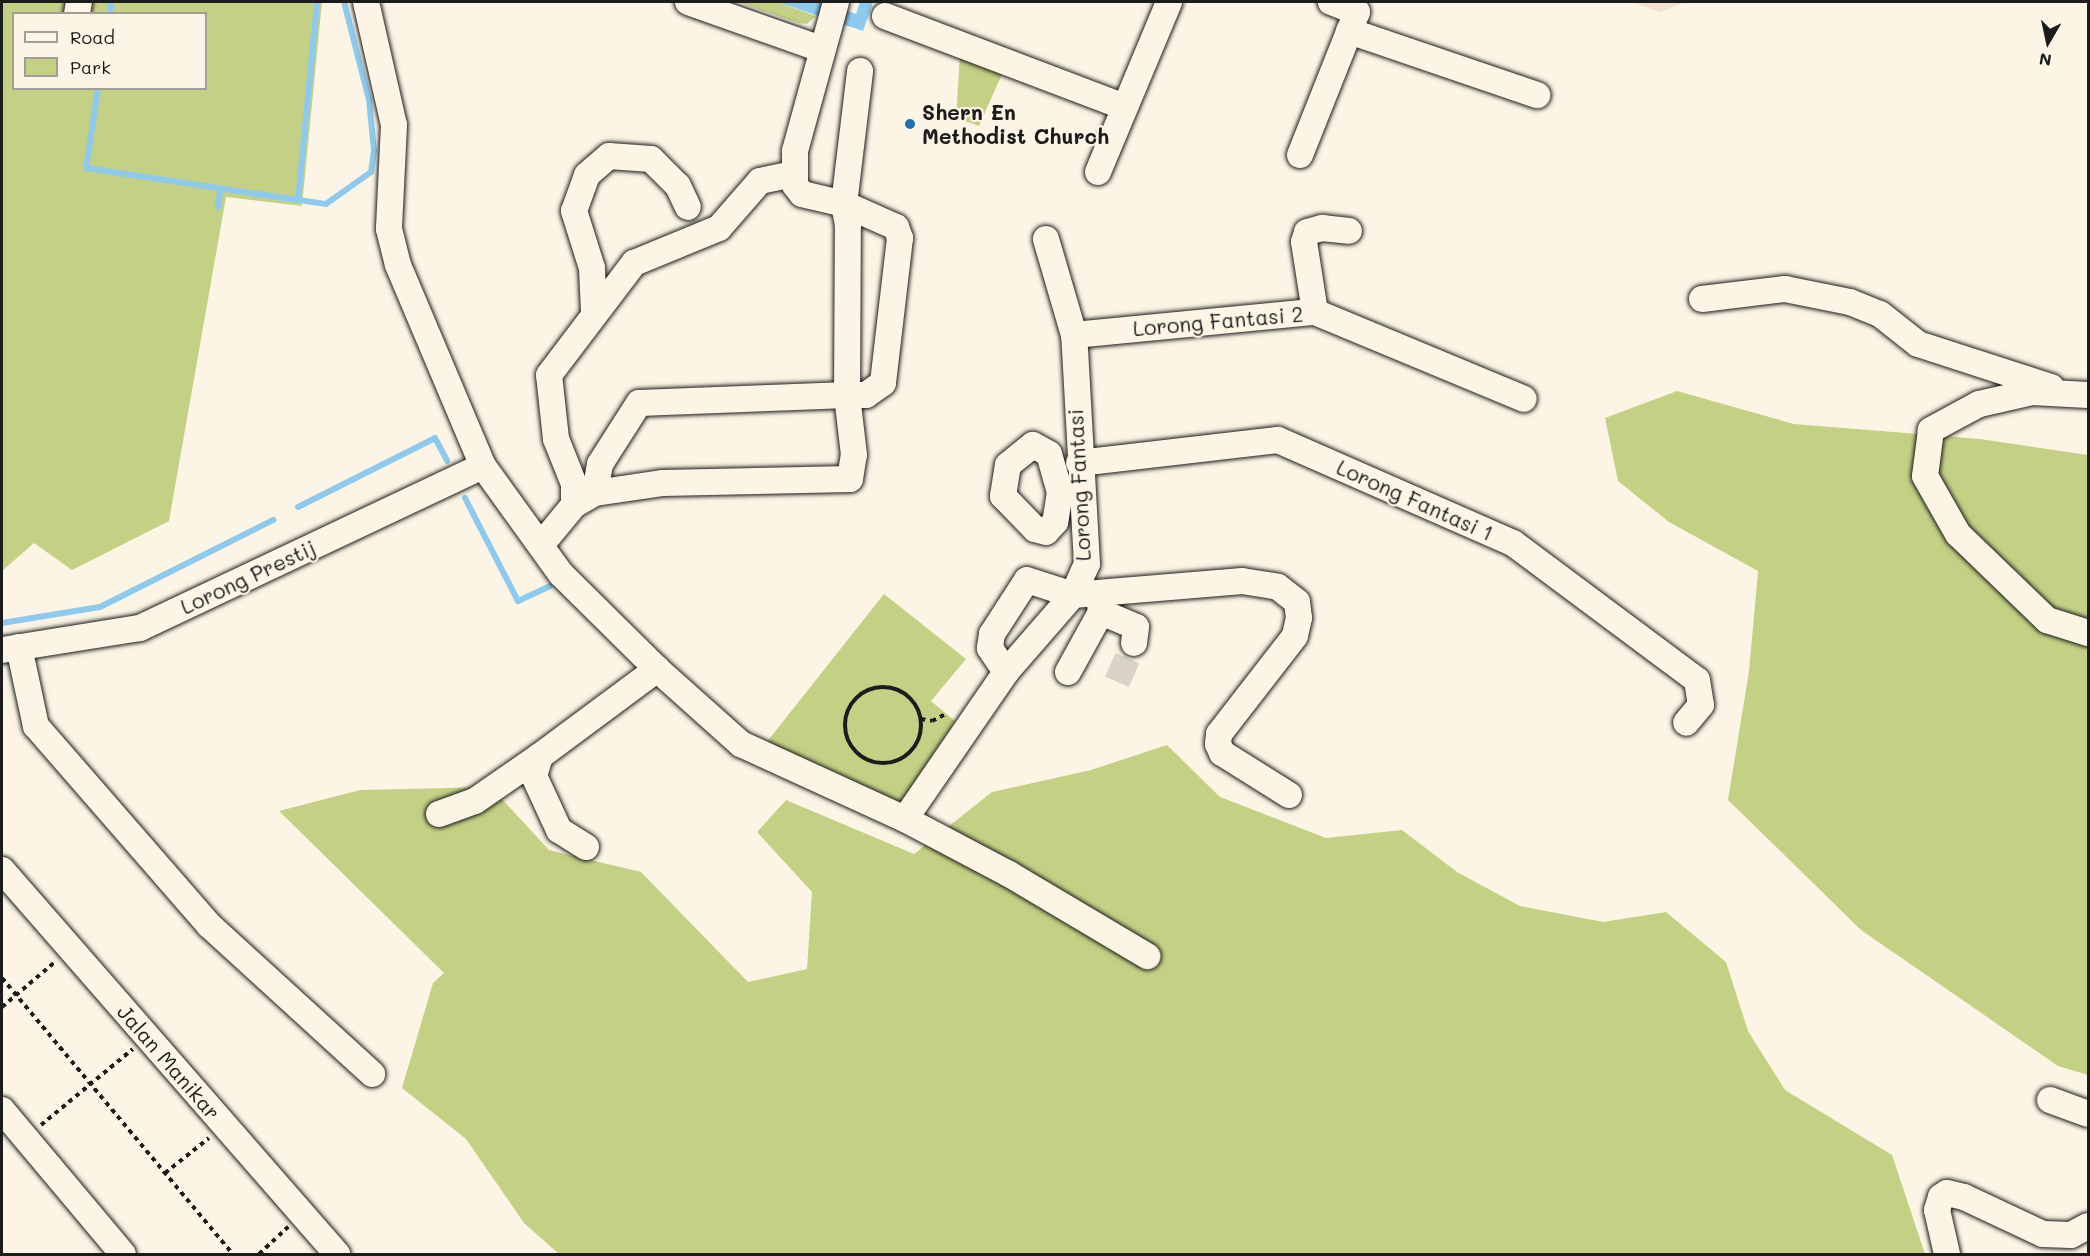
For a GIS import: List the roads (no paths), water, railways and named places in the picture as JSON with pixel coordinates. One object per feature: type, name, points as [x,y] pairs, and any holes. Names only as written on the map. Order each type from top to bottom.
[{"type":"street","points":[[366,2],[394,125],[389,229],[398,265],[483,465],[561,574],[657,669],[741,744],[905,819],[1009,874],[1147,956]]},
{"type":"street","points":[[688,2],[821,49]]},
{"type":"street","points":[[1098,172],[1169,2]]},
{"type":"street","points":[[1330,2],[1353,21],[1537,95]]},
{"type":"street","points":[[541,545],[584,499],[600,464],[639,404],[866,395],[883,383],[900,238],[896,227],[844,204],[802,194],[795,185],[795,151],[833,10]]},
{"type":"street","points":[[885,16],[1124,107]]},
{"type":"street","points":[[1300,155],[1353,21]]},
{"type":"street","points":[[584,499],[663,483],[850,479],[854,455],[847,395],[848,225],[844,204],[860,71]]},
{"type":"street","points":[[594,311],[592,268],[574,211],[587,175],[609,156],[651,159],[678,186],[688,207]]},
{"type":"street","points":[[584,499],[574,484],[556,439],[549,375],[594,311],[634,263],[719,228],[760,181],[794,174]]},
{"type":"street","points":[[1315,312],[1304,242],[1307,232],[1322,228],[1349,231]]},
{"type":"street","name":"Lorong Fantasi","points":[[905,819],[1006,672],[1073,595],[1087,564],[1071,502],[1079,463],[1074,335],[1046,239]]},
{"type":"street","points":[[1702,298],[1785,289],[1850,302],[1880,314],[1918,344],[2080,394]]},
{"type":"street","name":"Lorong Fantasi 2","points":[[1074,335],[1315,312],[1524,399]]},
{"type":"street","points":[[2080,394],[2032,392],[1979,404],[1931,430],[1925,476],[1958,534],[2047,620],[2088,633]]},
{"type":"street","name":"Lorong Fantasi 1","points":[[1079,463],[1278,440],[1513,543],[1697,680],[1702,692],[1701,705],[1686,723]]},
{"type":"street","name":"Lorong Prestij","points":[[10,649],[140,628],[483,465]]},
{"type":"street","points":[[1006,672],[990,648],[992,634],[1027,580],[1100,604],[1136,627],[1134,643]]},
{"type":"street","points":[[1100,604],[1242,581],[1278,587],[1297,602],[1299,618],[1295,636],[1219,734],[1218,744],[1222,753],[1289,795]]},
{"type":"street","points":[[1068,672],[1100,604]]},
{"type":"street","points":[[10,649],[36,726],[209,925],[372,1074]]},
{"type":"street","points":[[439,814],[475,801],[657,669]]},
{"type":"street","points":[[540,756],[534,776],[559,830],[586,847]]},
{"type":"street","name":"Jalan Manikar","points":[[2,870],[337,1254]]},
{"type":"street","points":[[2050,1100],[2088,1114]]},
{"type":"street","points":[[2,1110],[123,1254]]},
{"type":"street","points":[[1947,1254],[1937,1210],[1947,1193],[1964,1197],[2043,1234],[2071,1235],[2088,1227]]},
{"type":"water","points":[[777,2],[823,2],[856,14],[860,2],[873,2],[863,31]]},
{"type":"waterway","points":[[110,12],[111,2]]},
{"type":"waterway","points":[[98,90],[86,168],[298,200],[317,2]]},
{"type":"waterway","points":[[298,200],[326,204],[371,172],[374,150],[369,100],[344,2]]},
{"type":"waterway","points":[[218,207],[220,190]]},
{"type":"waterway","points":[[298,507],[435,438],[447,461]]},
{"type":"waterway","points":[[465,498],[518,601],[550,586]]},
{"type":"waterway","points":[[2,623],[100,607],[273,520]]},
{"type":"tunnel","points":[[1117,682],[1134,643]]},
{"type":"place","name":"Shern En Methodist Church","points":[[910,124]]}]
